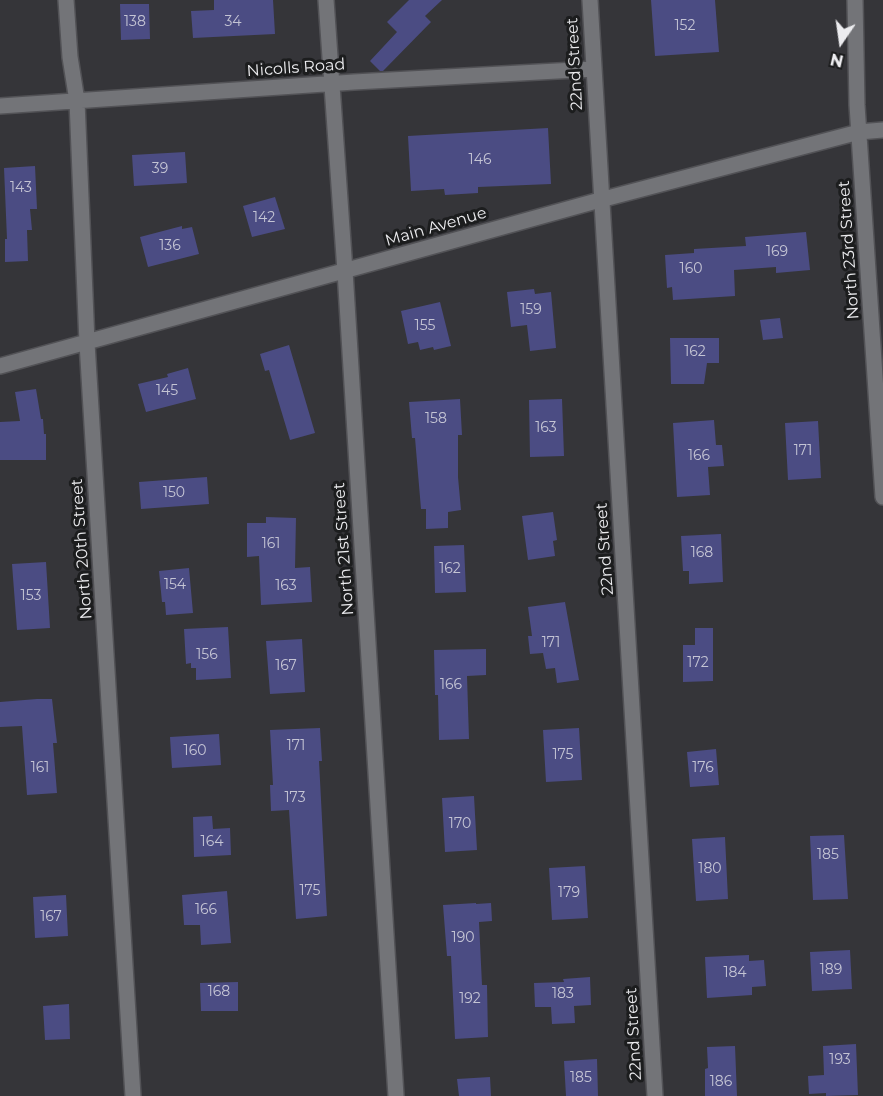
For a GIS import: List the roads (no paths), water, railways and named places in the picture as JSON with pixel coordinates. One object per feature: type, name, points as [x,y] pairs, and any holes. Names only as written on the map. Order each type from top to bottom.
[{"type":"street","name":"North 20th Street","points":[[66,0],[70,57],[77,101],[87,343],[133,1096]]},
{"type":"street","name":"North 21st Street","points":[[326,0],[396,1096]]},
{"type":"street","name":"22nd Street","points":[[590,0],[600,200],[631,671],[655,1096]]},
{"type":"street","name":"North 23rd Street","points":[[855,0],[856,105],[883,496]]},
{"type":"street","name":"Nicolls Road","points":[[0,106],[594,69]]},
{"type":"street","name":"Main Avenue","points":[[0,366],[600,200],[859,132],[883,130]]}]
